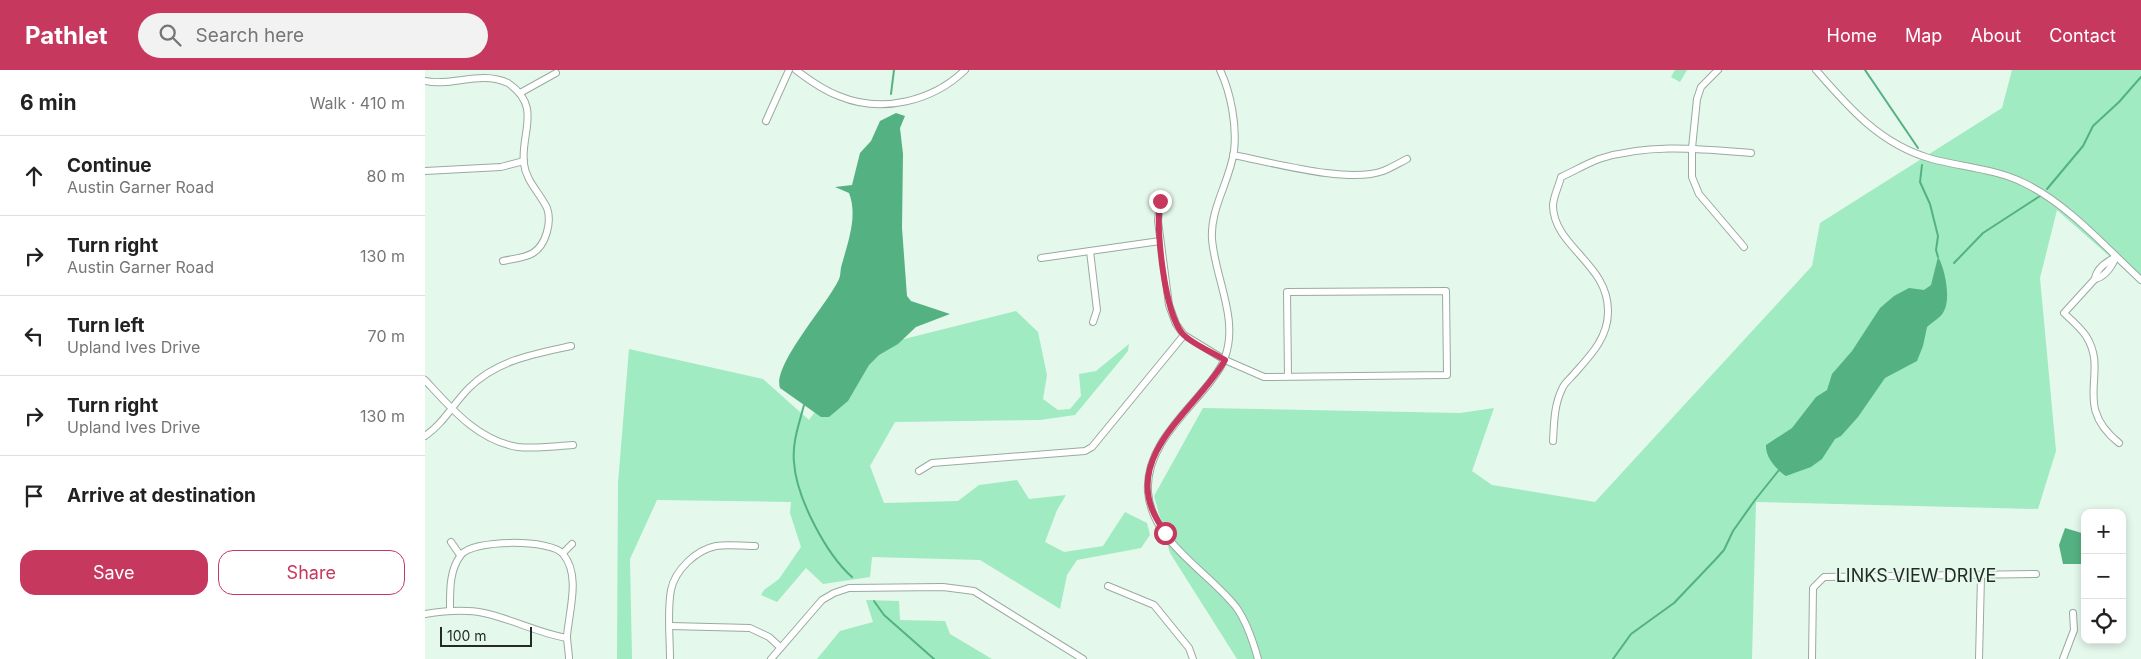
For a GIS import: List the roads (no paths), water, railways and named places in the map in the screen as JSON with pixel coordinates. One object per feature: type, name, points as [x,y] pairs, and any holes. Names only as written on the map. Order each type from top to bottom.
[{"type":"street","points":[[766,121],[789,70]]},
{"type":"street","points":[[795,70],[814,83],[841,97],[885,104],[931,94],[965,70]]},
{"type":"street","points":[[1220,70],[1232,105],[1233,155],[1214,214],[1212,237],[1217,272],[1230,325],[1228,350],[1225,360],[1161,442],[1152,460],[1148,493],[1151,508],[1165,533],[1236,608],[1249,632],[1258,659]]},
{"type":"street","points":[[1718,70],[1701,87],[1697,99],[1692,148],[1692,177],[1699,194],[1744,247]]},
{"type":"street","points":[[1816,70],[1863,122],[1885,138],[1933,159],[2024,183],[2047,196],[2141,280]]},
{"type":"street","points":[[520,93],[556,73]]},
{"type":"street","points":[[425,81],[494,77],[506,82],[520,93],[528,114],[524,161],[533,187],[547,208],[549,219],[547,232],[541,244],[533,253],[503,262]]},
{"type":"street","points":[[1553,441],[1555,412],[1562,387],[1592,354],[1604,335],[1608,313],[1606,292],[1597,274],[1557,224],[1553,206],[1561,177],[1600,159],[1653,148],[1692,148],[1751,153]]},
{"type":"street","points":[[1233,155],[1339,174],[1359,175],[1382,172],[1407,159]]},
{"type":"street","points":[[425,171],[501,167],[524,161]]},
{"type":"street","points":[[1160,201],[1157,220],[1169,306],[1176,324],[1184,335],[1225,360],[1264,377],[1288,377],[1447,375],[1446,291],[1287,292],[1288,377]]},
{"type":"street","points":[[1041,258],[1161,241]]},
{"type":"street","points":[[1090,251],[1097,310],[1093,322]]},
{"type":"street","points":[[2116,257],[2107,261],[2096,274],[2095,279],[2064,313],[2086,337],[2092,352],[2095,413],[2100,426],[2119,443]]},
{"type":"street","points":[[919,471],[932,463],[1085,451],[1092,448],[1184,335]]},
{"type":"street","points":[[425,436],[439,427],[469,388],[501,365],[522,356],[571,346]]},
{"type":"street","points":[[425,380],[452,408],[475,428],[503,444],[520,447],[573,445]]},
{"type":"street","points":[[451,542],[460,555]]},
{"type":"street","points":[[450,610],[450,584],[460,555],[482,544],[550,545],[563,553],[573,577],[567,638],[569,659]]},
{"type":"street","points":[[563,553],[572,544]]},
{"type":"street","points":[[670,659],[671,589],[676,576],[686,564],[703,551],[716,546],[755,546]]},
{"type":"street","name":"LINKS VIEW DRIVE","points":[[1812,659],[1813,588],[1824,577],[1893,574],[1981,576],[2036,574]]},
{"type":"street","points":[[1979,659],[1981,576]]},
{"type":"street","points":[[1108,586],[1154,605],[1189,648],[1193,659]]},
{"type":"street","points":[[771,659],[822,600],[834,593],[849,588],[943,587],[974,592],[1083,659]]},
{"type":"street","points":[[425,614],[450,610],[483,613],[543,634],[567,638]]},
{"type":"street","points":[[2063,659],[2073,630],[2073,613]]},
{"type":"street","points":[[670,626],[750,628],[769,637],[780,647]]},
{"type":"waterway","points":[[891,94],[894,70]]},
{"type":"waterway","points":[[1865,70],[1918,148]]},
{"type":"waterway","points":[[2047,189],[2083,146],[2093,126],[2119,102],[2141,77]]},
{"type":"waterway","points":[[1922,165],[1920,182],[1930,204],[1938,236],[1936,250],[1938,257]]},
{"type":"waterway","points":[[1954,263],[1983,233],[2040,196]]},
{"type":"waterway","points":[[804,405],[794,448],[794,462],[800,492],[806,508],[823,540],[842,567],[852,577]]},
{"type":"waterway","points":[[1613,659],[1631,634],[1674,603],[1724,550],[1733,531],[1779,470]]},
{"type":"waterway","points":[[874,601],[884,615],[934,659]]}]
